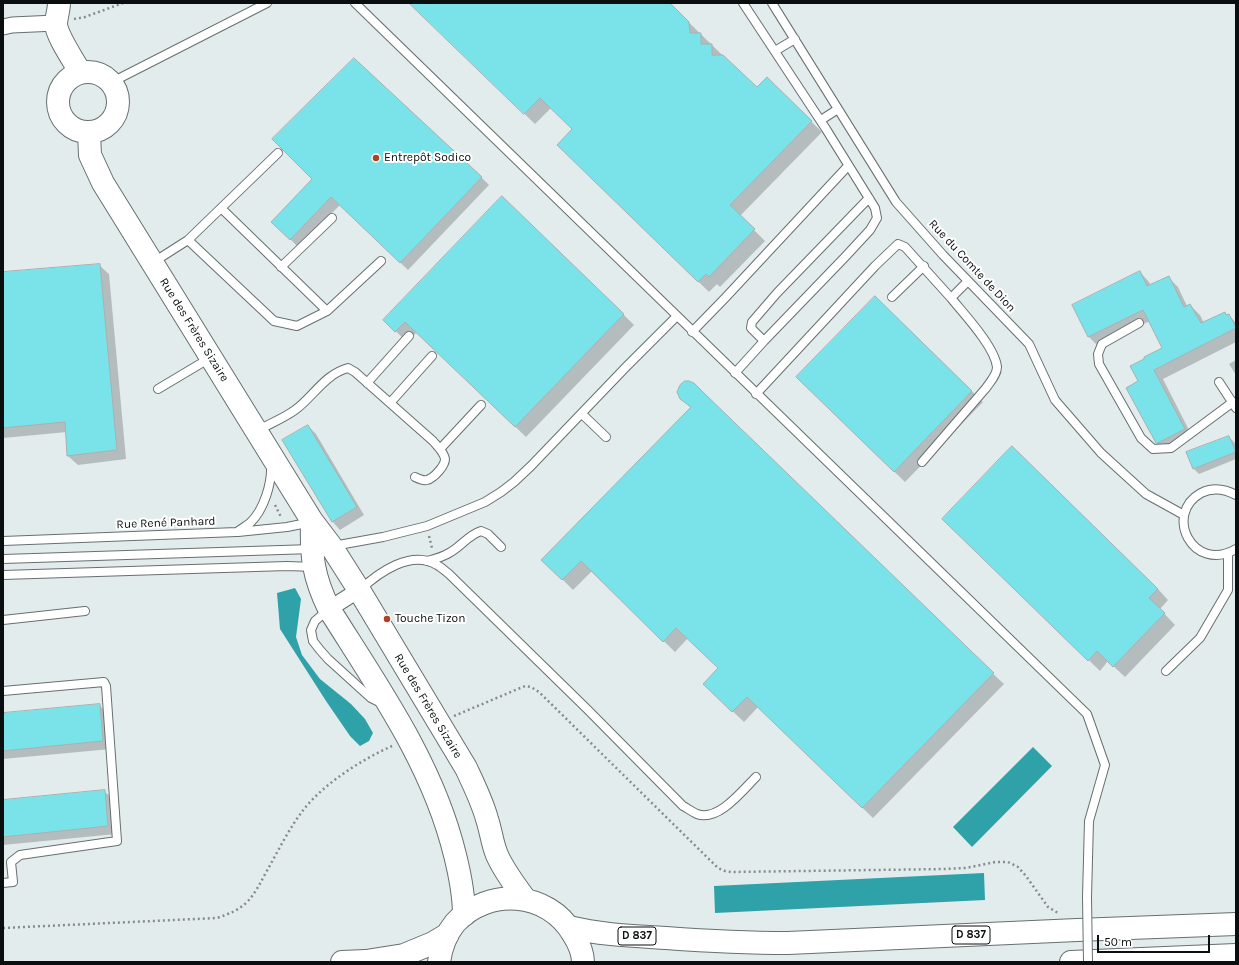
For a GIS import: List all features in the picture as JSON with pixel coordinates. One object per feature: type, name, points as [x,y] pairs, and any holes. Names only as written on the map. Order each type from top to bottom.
[{"type":"street","points":[[3,27],[57,13],[58,33],[80,72]]},
{"type":"street","points":[[92,71],[103,75],[112,82],[119,98],[117,115],[106,128],[89,133],[72,128],[60,115],[58,98],[62,87],[65,82],[80,72],[92,71]]},
{"type":"street","name":"Rue des Frères Sizaire","points":[[89,133],[90,155],[103,183],[312,521]]},
{"type":"street","points":[[312,521],[320,551],[320,591],[329,609],[409,738],[434,790],[451,837],[462,883],[464,915]]},
{"type":"street","name":"Rue des Frères Sizaire","points":[[320,551],[359,590],[466,768],[477,791],[488,821],[492,842],[497,855],[505,870],[525,899]]},
{"type":"street","points":[[329,609],[359,590]]},
{"type":"street","points":[[439,962],[440,950],[448,934],[464,915],[483,904],[503,898],[525,899],[542,905],[557,914],[569,927],[578,942],[583,962]]},
{"type":"street","name":"D 837","points":[[569,927],[585,931],[648,937],[746,943],[788,943],[1236,924]]},
{"type":"street","points":[[342,962],[366,961],[404,956],[433,943],[448,934]]},
{"type":"street","points":[[1071,962],[1236,955]]},
{"type":"lane","points":[[112,82],[267,3]]},
{"type":"lane","points":[[355,3],[1087,714],[1105,765],[1089,822],[1087,897],[1088,962]]},
{"type":"lane","points":[[735,373],[764,340],[870,230],[876,218],[875,208],[821,120],[743,3]]},
{"type":"lane","name":"Rue du Comte de Dion","points":[[772,3],[896,202],[943,255],[1029,344],[1055,400],[1101,453],[1146,494],[1184,515]]},
{"type":"lane","points":[[775,51],[794,38]]},
{"type":"lane","points":[[821,120],[838,108]]},
{"type":"lane","points":[[152,262],[188,240],[278,153]]},
{"type":"lane","points":[[692,332],[848,166]]},
{"type":"lane","points":[[764,340],[751,328],[752,322],[869,198]]},
{"type":"lane","points":[[221,208],[327,311]]},
{"type":"lane","points":[[281,267],[332,218]]},
{"type":"lane","points":[[188,240],[274,321],[297,326],[327,311],[381,261]]},
{"type":"lane","points":[[756,394],[875,266],[898,244],[905,247],[924,266],[985,340],[992,352],[997,367],[994,378],[922,462]]},
{"type":"lane","points":[[892,297],[924,266]]},
{"type":"lane","points":[[951,298],[968,281]]},
{"type":"lane","points":[[3,559],[320,551],[427,526],[485,502],[514,482],[677,316]]},
{"type":"lane","points":[[1139,323],[1102,344],[1098,354],[1099,364],[1141,438],[1153,449],[1171,448],[1234,405],[1219,382]]},
{"type":"lane","points":[[367,383],[409,336]]},
{"type":"lane","points":[[390,403],[432,356]]},
{"type":"lane","points":[[158,389],[211,357]]},
{"type":"lane","points":[[256,431],[294,411],[318,388],[340,370],[348,368],[432,441],[445,457],[444,464],[428,480],[422,480],[415,477]]},
{"type":"lane","points":[[440,449],[481,405]]},
{"type":"lane","points":[[582,414],[606,437]]},
{"type":"lane","points":[[237,532],[251,522],[268,492],[272,473],[270,452]]},
{"type":"lane","points":[[1236,495],[1229,491],[1218,489],[1206,490],[1196,496],[1188,504],[1184,515],[1186,535],[1191,544],[1199,550],[1208,555],[1218,556],[1228,554],[1236,549]]},
{"type":"lane","name":"Rue René Panhard","points":[[3,541],[237,532],[287,527],[312,521]]},
{"type":"lane","points":[[359,590],[375,576],[387,569],[401,563],[413,560],[431,560],[450,553],[474,534],[481,531],[488,534],[501,547]]},
{"type":"lane","points":[[3,575],[287,566],[320,551]]},
{"type":"lane","points":[[1166,671],[1200,638],[1228,590],[1228,554]]},
{"type":"lane","points":[[431,560],[449,574],[592,714],[683,806],[698,814],[713,814],[724,808],[756,777]]},
{"type":"lane","points":[[329,609],[315,621],[311,630],[313,641],[328,659],[371,698],[391,707]]},
{"type":"lane","points":[[3,620],[85,611]]},
{"type":"lane","points":[[3,691],[104,682],[106,686],[111,740],[117,840],[20,856],[11,862],[12,882],[3,882]]},
{"type":"path","points":[[57,13],[85,17],[123,3]]},
{"type":"path","points":[[427,526],[431,560]]},
{"type":"path","points":[[438,723],[525,686],[531,687],[539,692],[718,868],[725,871],[946,869],[966,868],[995,862],[1008,862],[1018,867],[1048,907],[1059,913]]},
{"type":"path","points":[[3,928],[217,918],[234,912],[246,903],[255,893],[293,825],[315,796],[339,777],[381,751],[409,738]]},
{"type":"water","points":[[295,588],[301,599],[296,637],[302,655],[320,679],[351,704],[365,719],[373,733],[369,741],[360,746],[350,736],[326,701],[280,629],[277,593]]},
{"type":"water","points":[[1033,747],[1052,766],[972,847],[953,827]]},
{"type":"water","points":[[984,873],[985,900],[715,913],[714,886]]},
{"type":"building","points":[[409,3],[670,3],[689,22],[690,33],[701,33],[701,44],[712,44],[712,55],[723,55],[757,87],[767,77],[812,121],[730,205],[755,229],[709,277],[706,274],[698,282],[557,145],[572,129],[540,98],[524,114]]},
{"type":"building","name":"Entrepôt Sodico","points":[[354,58],[482,177],[400,263],[331,197],[290,240],[271,222],[312,179],[272,139]]},
{"type":"building","points":[[502,196],[624,314],[515,427],[405,322],[395,332],[383,320]]},
{"type":"building","points":[[100,264],[117,450],[67,456],[65,422],[3,428],[3,272]]},
{"type":"building","points":[[1140,271],[1147,286],[1169,276],[1184,307],[1190,304],[1201,323],[1225,312],[1226,315],[1229,314],[1236,328],[1154,370],[1185,429],[1158,443],[1156,443],[1126,388],[1138,381],[1130,366],[1162,348],[1143,310],[1088,337],[1072,305]]},
{"type":"building","points":[[875,296],[972,391],[894,472],[796,377]]},
{"type":"building","points":[[685,381],[694,383],[994,673],[862,808],[747,697],[732,712],[703,684],[718,668],[676,628],[663,642],[581,561],[562,580],[541,560],[691,407],[680,399],[677,392],[680,385]]},
{"type":"building","points":[[308,425],[357,507],[332,522],[282,440]]},
{"type":"building","points":[[1229,436],[1236,452],[1193,469],[1186,452]]},
{"type":"building","points":[[1012,446],[1158,589],[1149,598],[1165,613],[1113,667],[1097,651],[1088,661],[942,519]]},
{"type":"building","points":[[100,704],[103,741],[3,751],[3,713]]},
{"type":"building","points":[[105,790],[108,826],[3,837],[3,800]]},
{"type":"place","name":"Entrepôt Sodico","points":[[376,158]]},
{"type":"place","name":"Touche Tizon","points":[[387,619]]}]
